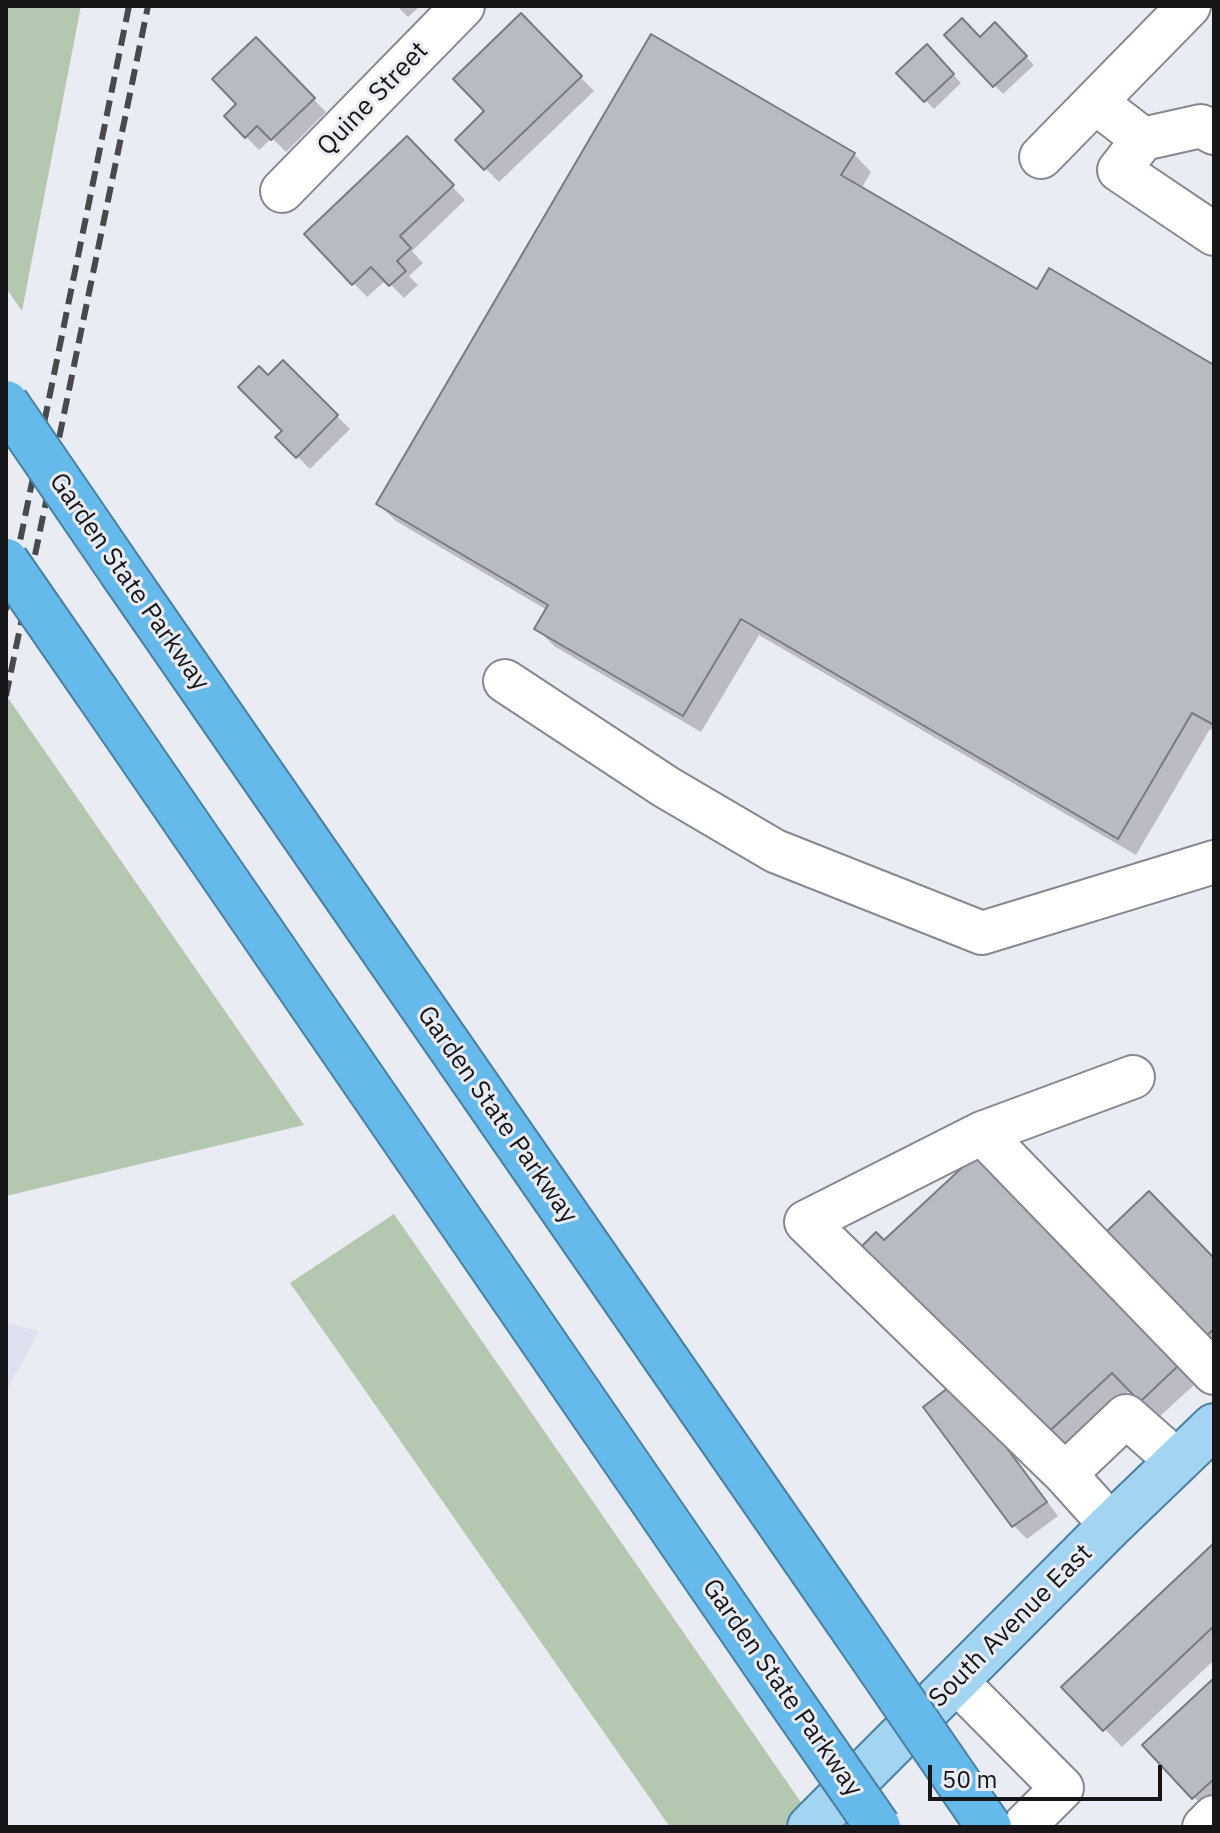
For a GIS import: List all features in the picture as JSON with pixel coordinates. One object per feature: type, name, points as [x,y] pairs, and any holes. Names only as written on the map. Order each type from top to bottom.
[{"type":"highway","name":"Garden State Parkway","points":[[6,403],[989,1827]]},
{"type":"highway","name":"Garden State Parkway","points":[[6,561],[878,1827]]},
{"type":"main road","name":"South Avenue East","points":[[810,1827],[1214,1426]]},
{"type":"street","name":"Quine Street","points":[[282,191],[463,6]]},
{"type":"street","points":[[1041,157],[1189,6]]},
{"type":"street","points":[[1095,102],[1143,139]]},
{"type":"street","points":[[1214,133],[1201,126],[1143,139],[1119,170],[1214,234]]},
{"type":"street","points":[[505,681],[666,787],[775,851],[982,933],[1214,862]]},
{"type":"street","points":[[1111,1525],[1065,1474],[806,1222],[982,1133],[1133,1077]]},
{"type":"street","points":[[982,1133],[1214,1373]]},
{"type":"street","points":[[1065,1474],[1126,1416],[1177,1461]]},
{"type":"street","points":[[957,1682],[1062,1788],[1023,1827]]},
{"type":"street","points":[[1204,1827],[1214,1817]]},
{"type":"shaded area","points":[[6,1322],[39,1332],[6,1392]]},
{"type":"green space","points":[[6,6],[81,6],[22,311],[6,288]]},
{"type":"green space","points":[[6,695],[304,1125],[6,1196]]},
{"type":"green space","points":[[394,1214],[807,1811],[787,1827],[670,1827],[290,1283]]},
{"type":"building","points":[[521,13],[582,76],[484,170],[455,140],[484,111],[453,79]]},
{"type":"building","points":[[962,18],[980,37],[995,22],[1027,56],[993,87],[944,35]]},
{"type":"building","points":[[651,34],[855,153],[841,175],[1037,289],[1049,268],[1214,365],[1214,725],[1192,713],[1118,839],[741,619],[683,716],[534,629],[548,605],[376,504]]},
{"type":"building","points":[[256,37],[315,98],[271,140],[257,126],[245,138],[224,116],[236,104],[212,79]]},
{"type":"building","points":[[927,44],[954,74],[924,102],[896,73]]},
{"type":"building","points":[[407,136],[454,185],[400,236],[411,248],[397,261],[406,271],[389,286],[371,267],[352,285],[304,234]]},
{"type":"building","points":[[283,360],[338,415],[296,458],[275,437],[282,431],[238,387],[259,366],[268,375]]},
{"type":"building","points":[[979,1152],[1179,1365],[1140,1402],[1112,1373],[1039,1441],[859,1249],[876,1232],[884,1240]]},
{"type":"building","points":[[1149,1191],[1214,1258],[1214,1329],[1205,1337],[1105,1233]]},
{"type":"building","points":[[957,1381],[1047,1502],[1012,1527],[923,1407]]},
{"type":"building","points":[[1214,1543],[1214,1626],[1103,1731],[1061,1687]]},
{"type":"building","points":[[1214,1678],[1214,1779],[1192,1799],[1142,1745]]},
{"type":"railway","points":[[6,610],[129,6]]},
{"type":"railway","points":[[6,696],[148,6]]}]
